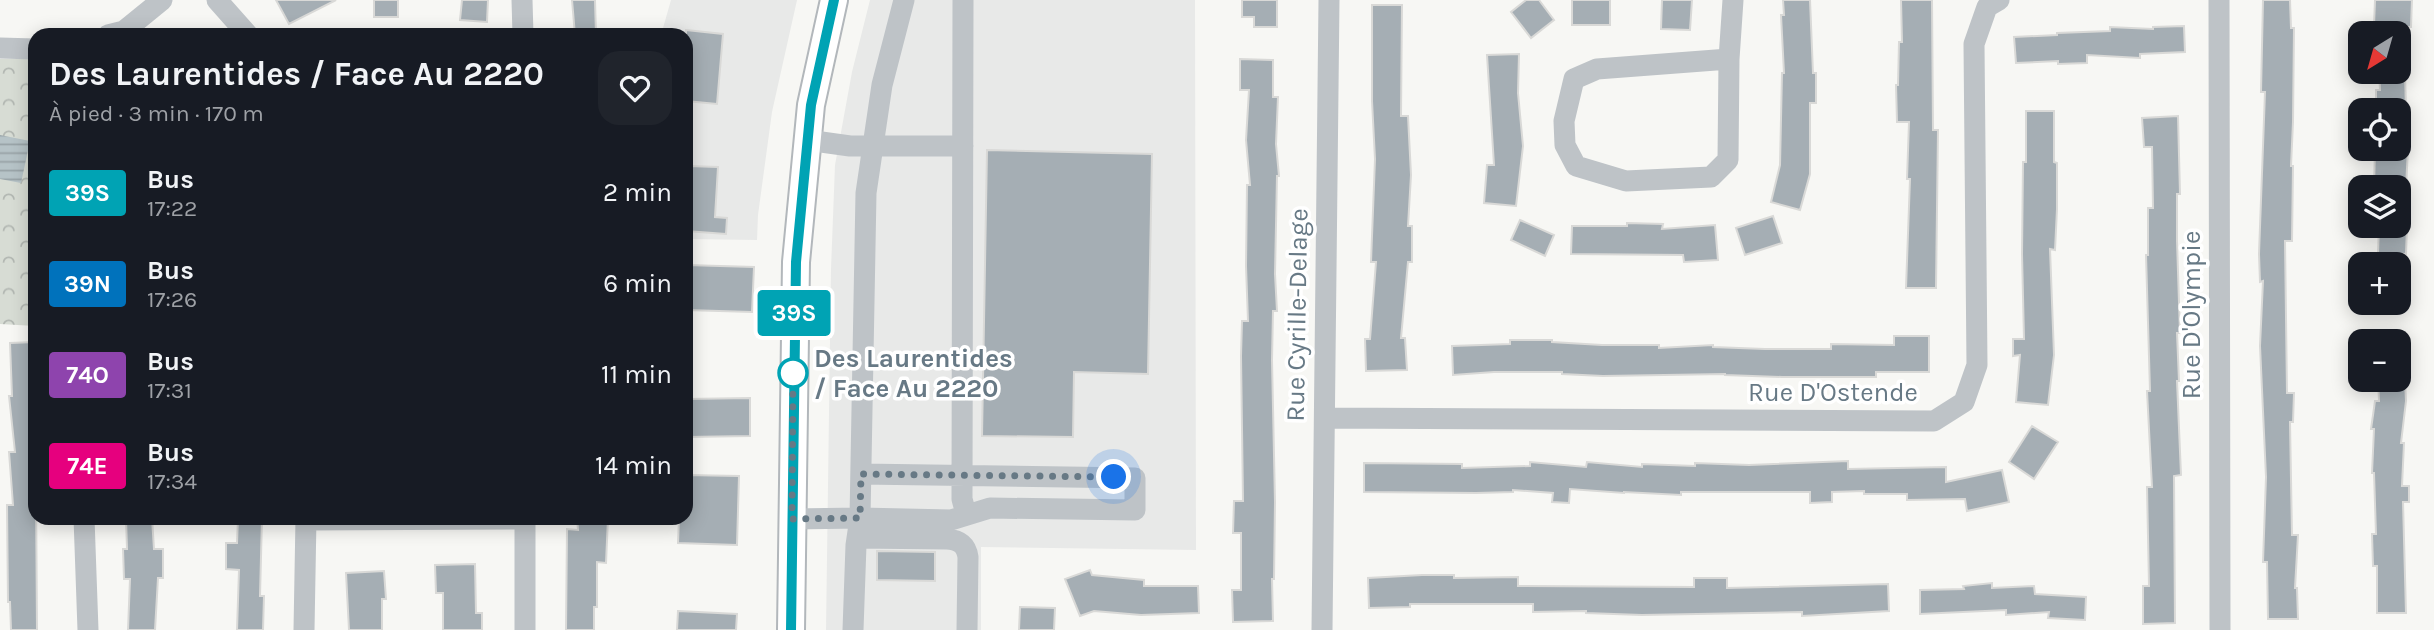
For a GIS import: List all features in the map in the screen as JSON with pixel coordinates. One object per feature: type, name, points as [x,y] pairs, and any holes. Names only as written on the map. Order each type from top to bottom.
[{"type":"main road","points":[[791,630],[795,281],[807,140],[817,76],[834,0]]},
{"type":"street","points":[[128,28],[162,0]]},
{"type":"street","points":[[216,0],[242,28]]},
{"type":"street","points":[[522,0],[523,28]]},
{"type":"street","points":[[853,630],[861,474],[865,216],[872,145],[882,85],[904,0]]},
{"type":"street","points":[[963,0],[963,503],[966,514]]},
{"type":"street","name":"Rue Cyrille-Delage","points":[[1322,630],[1328,0]]},
{"type":"street","points":[[1729,59],[1597,69],[1574,79],[1564,121],[1564,145],[1576,166],[1626,181],[1711,177],[1728,160],[1729,59],[1733,0]]},
{"type":"street","name":"Rue D'Ostende","points":[[1325,418],[1934,421],[1964,402],[1977,365],[1974,44],[1987,8],[1999,0]]},
{"type":"street","name":"Rue D'Olympie","points":[[2219,0],[2220,630]]},
{"type":"street","points":[[0,48],[28,48]]},
{"type":"street","points":[[807,140],[833,145],[963,146]]},
{"type":"street","points":[[859,528],[951,520],[990,508],[1135,510],[1135,478],[861,474]]},
{"type":"street","points":[[792,519],[960,541],[966,548],[968,557],[967,630]]},
{"type":"street","points":[[84,525],[88,630]]},
{"type":"street","points":[[304,630],[306,525]]},
{"type":"street","points":[[525,525],[525,630]]},
{"type":"shaded area","points":[[671,0],[797,0],[772,112],[757,240],[693,239],[693,28],[663,28]]},
{"type":"shaded area","points":[[870,0],[1195,0],[1196,550],[981,547],[981,630],[826,630],[835,165],[852,72]]},
{"type":"shaded area","points":[[0,135],[28,141],[21,183],[0,179]]},
{"type":"green space","points":[[0,59],[28,59],[28,326],[0,324]]},
{"type":"building","points":[[276,0],[336,0],[289,24]]},
{"type":"building","points":[[374,0],[398,0],[398,17],[374,17]]},
{"type":"building","points":[[462,0],[488,0],[487,22],[460,20]]},
{"type":"building","points":[[572,0],[595,0],[596,28],[574,28]]},
{"type":"building","points":[[1242,0],[1277,0],[1277,27],[1254,27],[1254,17],[1242,17]]},
{"type":"building","points":[[1526,0],[1539,0],[1554,20],[1531,38],[1511,12]]},
{"type":"building","points":[[1572,0],[1610,0],[1610,25],[1572,25]]},
{"type":"building","points":[[1662,0],[1692,0],[1690,30],[1661,29]]},
{"type":"building","points":[[1783,0],[1810,0],[1813,73],[1816,73],[1816,103],[1810,103],[1810,174],[1800,210],[1771,202],[1780,165],[1784,73],[1781,15],[1784,15]]},
{"type":"building","points":[[1901,0],[1932,0],[1933,130],[1938,130],[1936,288],[1906,288],[1909,122],[1897,122],[1896,85],[1899,42],[1902,42]]},
{"type":"building","points":[[2263,0],[2290,0],[2291,28],[2294,28],[2292,241],[2285,241],[2287,393],[2294,393],[2293,422],[2290,422],[2292,535],[2298,535],[2295,588],[2298,619],[2268,619],[2267,562],[2263,562],[2266,477],[2260,346],[2263,281],[2260,282],[2259,254],[2265,92],[2261,92]]},
{"type":"building","points":[[2375,0],[2412,0],[2411,21],[2374,21]]},
{"type":"building","points":[[1372,5],[1402,5],[1401,116],[1408,116],[1411,175],[1408,226],[1412,226],[1412,262],[1408,262],[1401,338],[1405,338],[1407,370],[1366,371],[1365,339],[1370,339],[1376,262],[1371,262],[1375,159]]},
{"type":"building","points":[[2184,26],[2185,52],[2140,54],[2140,58],[2087,55],[2087,63],[2016,63],[2014,37],[2110,31],[2110,27],[2153,29]]},
{"type":"building","points":[[693,31],[723,34],[717,104],[693,102]]},
{"type":"building","points":[[1519,54],[1518,93],[1523,146],[1516,206],[1484,203],[1487,165],[1494,165],[1487,55]]},
{"type":"building","points":[[1240,59],[1273,60],[1273,97],[1278,97],[1276,144],[1279,176],[1275,274],[1277,311],[1273,311],[1272,360],[1275,502],[1273,621],[1233,622],[1232,590],[1241,590],[1241,533],[1233,533],[1234,501],[1243,501],[1241,356],[1242,321],[1248,321],[1247,185],[1250,185],[1246,140],[1249,90],[1240,90]]},
{"type":"building","points":[[2380,84],[2405,84],[2406,98],[2376,98],[2376,90],[2380,90]]},
{"type":"building","points":[[2026,111],[2054,111],[2057,209],[2055,250],[2050,249],[2054,355],[2048,405],[2016,402],[2020,355],[2013,356],[2013,339],[2024,339],[2022,254]]},
{"type":"building","points":[[2178,116],[2180,194],[2177,194],[2177,241],[2180,333],[2177,333],[2177,381],[2181,475],[2174,476],[2175,623],[2143,624],[2143,586],[2149,586],[2147,487],[2152,487],[2147,391],[2150,391],[2146,255],[2148,208],[2153,208],[2152,147],[2144,147],[2142,118]]},
{"type":"building","points":[[987,150],[1152,154],[1148,374],[1074,372],[1073,437],[982,436]]},
{"type":"building","points":[[2375,161],[2407,161],[2407,175],[2374,175]]},
{"type":"building","points":[[693,166],[718,167],[715,217],[727,218],[726,234],[693,232]]},
{"type":"building","points":[[1773,216],[1782,243],[1745,255],[1736,228]]},
{"type":"building","points":[[1520,220],[1554,235],[1545,256],[1511,240]]},
{"type":"building","points":[[1627,223],[1663,224],[1662,229],[1715,225],[1718,260],[1684,262],[1683,255],[1571,254],[1572,226],[1627,226]]},
{"type":"building","points":[[2379,238],[2407,238],[2406,252],[2378,252]]},
{"type":"building","points":[[693,265],[754,267],[752,312],[693,310]]},
{"type":"building","points":[[1894,336],[1929,336],[1929,372],[1876,372],[1876,377],[1725,374],[1603,376],[1562,372],[1453,375],[1452,346],[1510,344],[1510,340],[1659,345],[1659,348],[1713,345],[1765,349],[1831,349],[1831,344],[1894,345]]},
{"type":"building","points":[[28,342],[28,525],[36,525],[37,630],[11,630],[8,602],[7,505],[13,505],[9,452],[15,452],[9,396],[12,396],[10,343]]},
{"type":"building","points":[[2379,392],[2406,392],[2401,443],[2404,443],[2402,486],[2409,486],[2409,502],[2403,502],[2406,613],[2377,613],[2377,566],[2373,566],[2372,534],[2376,534],[2372,473],[2374,429],[2371,429],[2375,401],[2379,401]]},
{"type":"building","points":[[750,398],[750,436],[693,437],[693,399]]},
{"type":"building","points":[[2032,426],[2058,442],[2034,479],[2009,462]]},
{"type":"building","points":[[1848,461],[1848,469],[1946,467],[1946,482],[2002,470],[2009,502],[1967,511],[1965,499],[1907,500],[1907,494],[1864,494],[1864,491],[1832,492],[1832,502],[1810,503],[1810,492],[1681,492],[1681,495],[1570,489],[1569,503],[1552,502],[1553,493],[1513,490],[1476,493],[1364,492],[1364,463],[1462,464],[1462,468],[1530,466],[1530,462],[1586,467],[1587,462],[1642,467],[1642,464],[1695,466],[1695,463],[1749,465]]},
{"type":"building","points":[[693,475],[739,476],[737,545],[678,543],[679,525],[693,525]]},
{"type":"building","points":[[126,525],[152,525],[154,549],[163,549],[163,578],[158,578],[155,630],[128,630],[130,579],[124,579],[123,549],[127,549]]},
{"type":"building","points":[[238,525],[262,525],[260,596],[264,596],[263,630],[237,630],[239,570],[226,569],[226,543],[237,543]]},
{"type":"building","points":[[578,525],[608,525],[606,563],[597,562],[594,630],[566,630],[567,529],[578,530]]},
{"type":"building","points":[[877,551],[935,552],[935,581],[877,580]]},
{"type":"building","points":[[475,564],[476,613],[482,613],[482,630],[443,630],[443,593],[436,593],[435,565]]},
{"type":"building","points":[[1090,570],[1092,575],[1144,580],[1144,586],[1198,586],[1199,613],[1141,615],[1094,611],[1080,616],[1065,579]]},
{"type":"building","points":[[384,571],[386,599],[382,599],[382,630],[349,630],[346,573]]},
{"type":"building","points":[[1454,575],[1454,578],[1518,577],[1518,586],[1694,587],[1694,578],[1727,578],[1727,588],[1888,584],[1889,611],[1802,616],[1802,612],[1642,615],[1586,611],[1533,612],[1533,604],[1410,604],[1410,607],[1369,608],[1368,578]]},
{"type":"building","points":[[1992,583],[1992,588],[2034,586],[2035,594],[2086,597],[2085,620],[2048,618],[2049,612],[2006,615],[2006,610],[1920,614],[1920,590],[1964,589],[1963,586]]},
{"type":"building","points":[[1020,607],[1055,608],[1054,630],[1019,630]]},
{"type":"building","points":[[678,611],[737,614],[736,630],[677,630]]},
{"type":"bus line","name":"39S","points":[[791,630],[796,262],[811,105],[834,0]]},
{"type":"place","name":"Des Laurentides / Face Au 2220","points":[[793,373]]},
{"type":"route","points":[[793,373],[792,519],[860,518],[861,474],[1114,477]]}]
